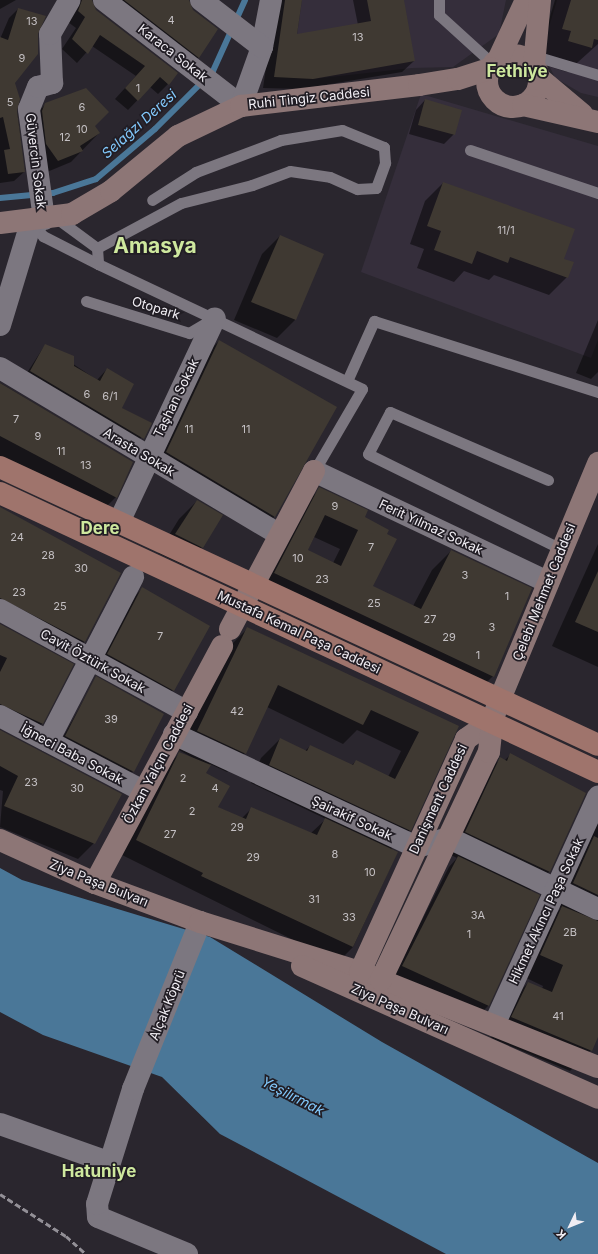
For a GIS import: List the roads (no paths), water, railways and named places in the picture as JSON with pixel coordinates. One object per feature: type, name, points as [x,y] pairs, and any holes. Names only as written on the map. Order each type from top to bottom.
[{"type":"main road","name":"Mustafa Kemal Paşa Caddesi","points":[[0,467],[598,745]]},
{"type":"main road","name":"Mustafa Kemal Paşa Caddesi","points":[[0,493],[492,721],[598,772]]},
{"type":"street","name":"Güvercin Sokak","points":[[43,209],[28,109],[38,87],[52,83],[50,34],[70,0]]},
{"type":"street","name":"Karaca Sokak","points":[[104,0],[242,106]]},
{"type":"street","points":[[242,106],[262,46],[271,0]]},
{"type":"street","points":[[491,93],[488,77],[526,0]]},
{"type":"street","points":[[523,105],[534,97],[540,0]]},
{"type":"street","points":[[192,1],[222,16],[262,46]]},
{"type":"street","points":[[494,64],[520,56],[536,66],[554,94],[595,121]]},
{"type":"street","name":"Ruhi Tingiz Caddesi","points":[[0,223],[43,209],[72,214],[111,190],[178,136],[242,106],[458,79],[494,64]]},
{"type":"street","points":[[458,79],[491,93],[503,105],[523,105],[595,121]]},
{"type":"street","points":[[0,324],[4,296],[43,209]]},
{"type":"street","name":"Taşhan Sokak","points":[[119,522],[148,457],[215,318]]},
{"type":"street","name":"Arasta Sokak","points":[[0,368],[279,534]]},
{"type":"street","name":"Çelebi Mehmet Caddesi","points":[[492,721],[561,549],[598,462]]},
{"type":"street","name":"Özkan Yalçın Caddesi","points":[[95,883],[143,791],[187,712],[252,584],[314,471]]},
{"type":"street","name":"Ferit Yılmaz Sokak","points":[[314,471],[548,582]]},
{"type":"street","points":[[48,741],[133,577]]},
{"type":"street","name":"Cavit Öztürk Sokak","points":[[0,610],[187,712]]},
{"type":"street","name":"İğneci Baba Sokak","points":[[0,716],[143,791]]},
{"type":"street","name":"Danişment Caddesi","points":[[381,980],[489,752],[492,721]]},
{"type":"street","name":"Danişment Caddesi","points":[[360,972],[466,739],[492,721]]},
{"type":"street","name":"Şairakif Sokak","points":[[174,734],[416,847]]},
{"type":"street","name":"Hikmet Akıncı Paşa Sokak","points":[[494,1025],[598,797]]},
{"type":"street","points":[[416,847],[449,838],[557,888],[598,909]]},
{"type":"street","name":"Ziya Paşa Bulvarı","points":[[0,840],[95,883],[200,922],[360,972],[597,1064]]},
{"type":"street","name":"Ziya Paşa Bulvarı","points":[[200,922],[598,1098]]},
{"type":"street","name":"Alçak Köprü","points":[[187,1254],[98,1217],[97,1204],[108,1162],[133,1089],[200,922]]},
{"type":"street","points":[[0,1124],[108,1162]]},
{"type":"lane","points":[[439,0],[438,15],[494,64]]},
{"type":"lane","points":[[536,66],[598,75]]},
{"type":"lane","points":[[97,248],[181,204],[252,185],[290,171],[330,177],[357,189],[376,188],[385,163],[384,147],[342,130],[281,140],[196,172],[152,200]]},
{"type":"lane","points":[[470,150],[598,193]]},
{"type":"lane","points":[[43,209],[97,248]]},
{"type":"lane","points":[[43,209],[44,236],[98,264],[215,318],[362,389],[314,471]]},
{"type":"lane","points":[[97,248],[98,264]]},
{"type":"lane","name":"Otopark","points":[[86,301],[189,333],[215,318]]},
{"type":"lane","points":[[347,381],[374,321],[598,392]]},
{"type":"lane","points":[[548,480],[390,412],[368,454],[561,549]]},
{"type":"water","name":"Yeşilırmak","points":[[0,868],[22,880],[210,937],[382,1042],[598,1163],[598,1254],[446,1254],[220,1134],[162,1077],[43,1035],[0,1012]]},
{"type":"waterway","name":"Selağzı Deresi","points":[[0,198],[53,193],[96,179],[155,129],[213,71],[245,0]]},
{"type":"railway","points":[[0,1194],[66,1236],[86,1254]]},
{"type":"district","name":"Fethiye","points":[[517,72]]},
{"type":"district","name":"Amasya","points":[[155,246]]},
{"type":"district","name":"Dere","points":[[100,529]]},
{"type":"district","name":"Hatuniye","points":[[99,1172]]}]
